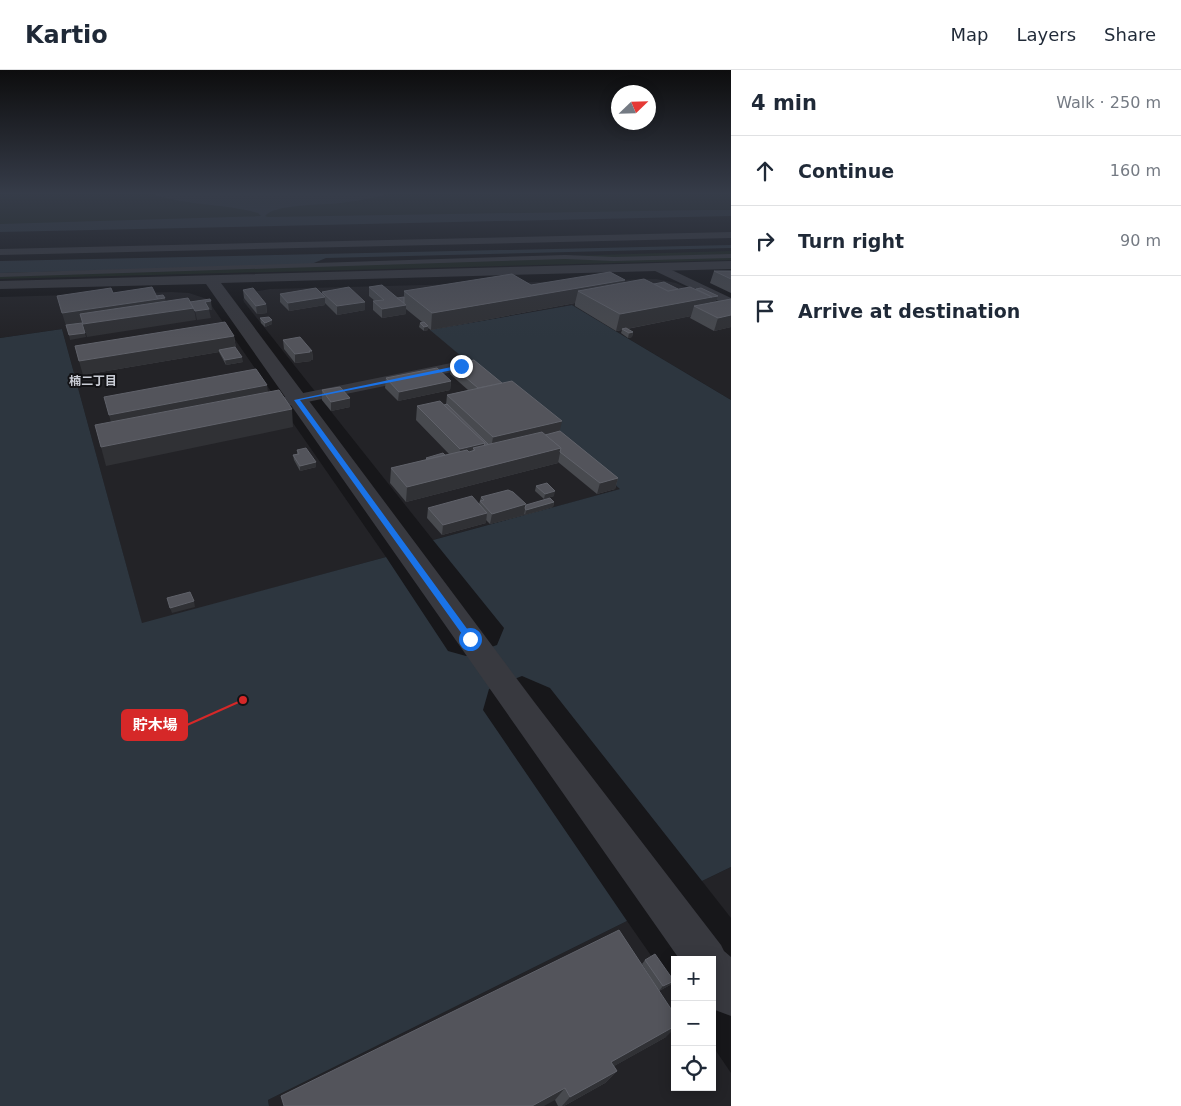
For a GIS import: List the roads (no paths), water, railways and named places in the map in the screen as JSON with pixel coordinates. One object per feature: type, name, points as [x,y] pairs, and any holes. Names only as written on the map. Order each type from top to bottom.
[{"type":"street","points":[[0,252],[458,241]]},
{"type":"street","points":[[0,292],[213,283],[663,270],[731,265]]},
{"type":"street","points":[[663,270],[731,272]]},
{"type":"street","points":[[663,270],[731,304]]},
{"type":"street","points":[[0,285],[213,283]]},
{"type":"street","points":[[213,283],[523,712],[703,956]]},
{"type":"street","points":[[239,411],[461,366]]},
{"type":"street","points":[[716,973],[731,994]]},
{"type":"lane","points":[[0,274],[323,266],[565,257],[614,259],[731,256]]},
{"type":"place","name":"貯木場","points":[[243,700]]},
{"type":"district","name":"楠二丁目","points":[[93,381]]}]
